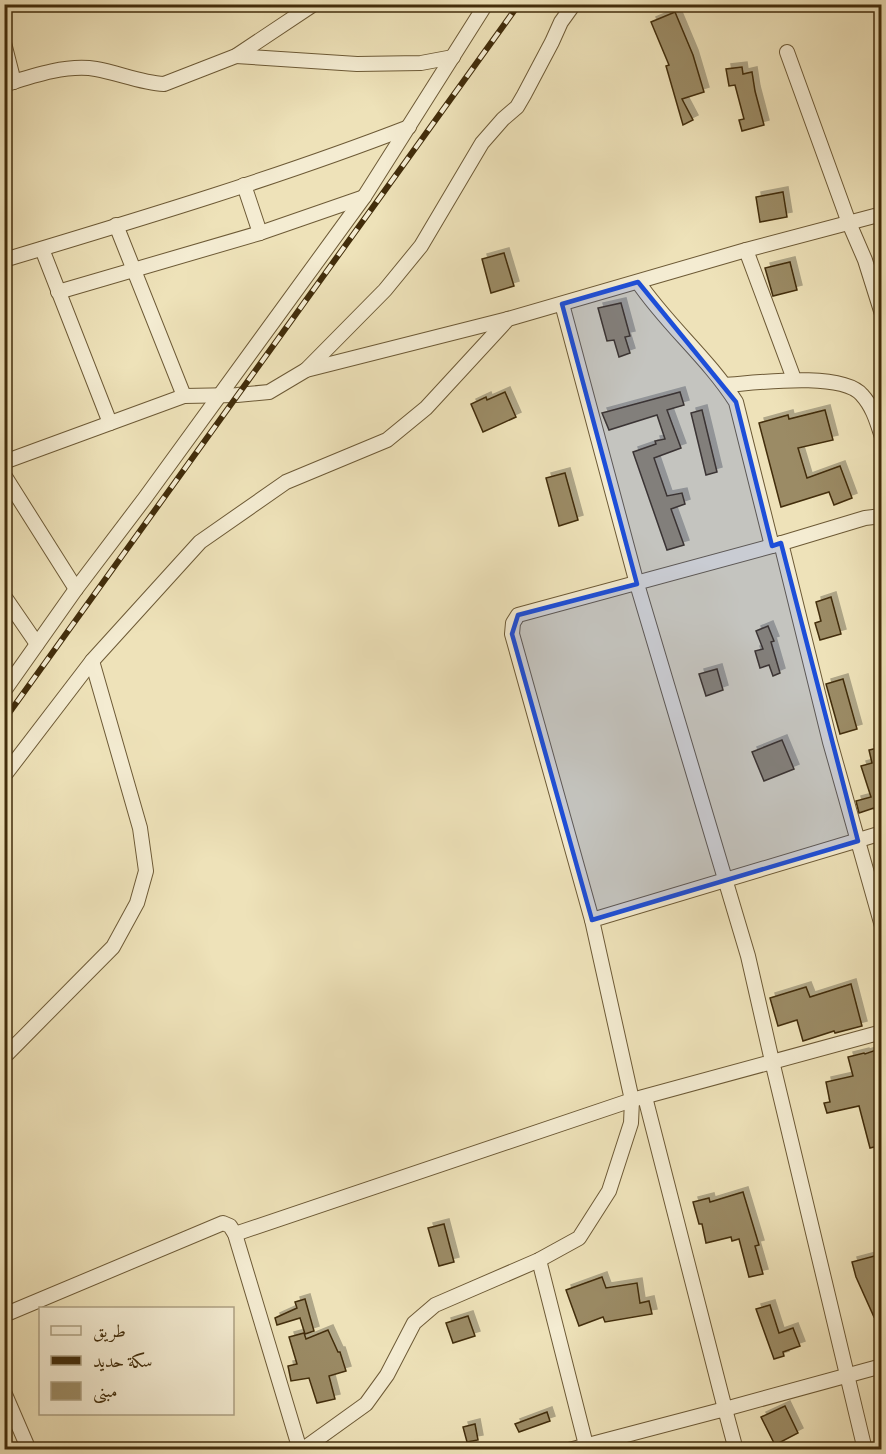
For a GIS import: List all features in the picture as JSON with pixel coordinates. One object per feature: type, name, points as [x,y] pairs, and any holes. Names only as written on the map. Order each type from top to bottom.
[{"type":"street","points":[[4,43],[9,83],[70,68],[95,68],[152,84],[164,84],[236,56],[314,4]]},
{"type":"street","points":[[4,691],[364,196],[486,4]]},
{"type":"street","points":[[4,462],[184,396],[269,392],[306,370],[385,290],[421,246],[482,143],[502,119],[516,107],[524,95],[561,22],[574,4]]},
{"type":"street","points":[[787,52],[849,223],[865,260],[882,314]]},
{"type":"street","points":[[236,56],[357,64],[421,63],[453,57]]},
{"type":"street","points":[[4,260],[339,154],[409,127]]},
{"type":"street","points":[[244,185],[260,232]]},
{"type":"street","points":[[58,292],[260,232],[364,196]]},
{"type":"street","points":[[306,370],[508,319],[746,250],[882,214]]},
{"type":"street","points":[[116,225],[184,396]]},
{"type":"street","points":[[42,249],[110,423]]},
{"type":"street","points":[[746,250],[794,380]]},
{"type":"street","points":[[638,282],[650,300],[725,385],[736,402],[882,926]]},
{"type":"street","points":[[562,304],[637,584],[748,956],[865,1449]]},
{"type":"street","points":[[4,776],[92,661],[200,542],[286,482],[387,440],[426,408],[508,319]]},
{"type":"street","points":[[725,385],[794,380],[848,385],[861,394],[871,408],[882,437]]},
{"type":"street","points":[[4,475],[76,589]]},
{"type":"street","points":[[736,1449],[512,634],[513,623],[518,615],[777,545],[865,518],[882,516]]},
{"type":"street","points":[[4,596],[37,644]]},
{"type":"street","points":[[4,1057],[113,947],[138,903],[146,871],[140,828],[92,661]]},
{"type":"street","points":[[592,920],[882,834]]},
{"type":"street","points":[[235,1234],[638,1098],[882,1032]]},
{"type":"street","points":[[4,1315],[223,1223],[230,1226],[235,1234],[301,1449],[366,1404],[387,1375],[414,1323],[435,1305],[539,1260],[579,1238],[609,1191],[638,1098]]},
{"type":"street","points":[[539,1260],[586,1445]]},
{"type":"street","points":[[569,1449],[882,1366]]},
{"type":"street","points":[[4,1392],[29,1449]]},
{"type":"highlighted area","points":[[638,282],[736,402],[772,546],[781,543],[858,841],[592,920],[512,634],[518,615],[637,584],[562,304]]},
{"type":"building","points":[[675,12],[693,55],[704,92],[682,99],[693,120],[683,125],[666,66],[669,65],[651,22]]},
{"type":"building","points":[[742,67],[743,74],[752,72],[764,125],[742,131],[739,120],[744,119],[735,85],[729,86],[726,69]]},
{"type":"building","points":[[783,192],[787,217],[760,222],[756,197]]},
{"type":"building","points":[[504,253],[514,286],[491,293],[482,259]]},
{"type":"building","points":[[790,262],[797,290],[773,296],[765,268]]},
{"type":"building","points":[[621,303],[630,336],[625,337],[630,353],[619,357],[614,340],[607,341],[598,308]]},
{"type":"building","points":[[505,392],[516,417],[483,432],[471,404]]},
{"type":"building","points":[[680,392],[684,405],[667,410],[681,448],[654,458],[667,496],[682,493],[685,504],[671,509],[684,545],[667,550],[633,452],[656,444],[655,441],[665,439],[657,415],[609,430],[602,413]]},
{"type":"building","points":[[702,410],[717,472],[706,475],[691,413]]},
{"type":"building","points":[[825,410],[833,440],[798,448],[807,478],[840,466],[852,498],[834,505],[829,492],[781,507],[759,423],[788,415],[789,419]]},
{"type":"building","points":[[565,473],[578,520],[559,526],[546,478]]},
{"type":"building","points":[[831,597],[841,634],[820,640],[815,623],[821,621],[816,602]]},
{"type":"building","points":[[768,626],[774,641],[771,642],[780,673],[773,676],[769,665],[760,668],[755,651],[763,649],[756,631]]},
{"type":"building","points":[[717,669],[723,690],[706,696],[699,674]]},
{"type":"building","points":[[843,679],[857,729],[840,734],[826,684]]},
{"type":"building","points":[[782,740],[794,769],[764,781],[752,752]]},
{"type":"building","points":[[882,747],[882,824],[879,824],[874,808],[859,813],[856,801],[871,797],[861,766],[872,763],[869,750]]},
{"type":"building","points":[[851,984],[862,1026],[835,1033],[834,1031],[803,1041],[797,1020],[778,1026],[770,998],[806,987],[810,997]]},
{"type":"building","points":[[882,1048],[882,1145],[870,1148],[859,1106],[827,1113],[824,1103],[830,1102],[826,1082],[853,1076],[848,1057]]},
{"type":"building","points":[[743,1192],[759,1245],[755,1246],[763,1274],[749,1277],[739,1239],[732,1241],[731,1237],[706,1243],[702,1224],[699,1224],[693,1202],[709,1198],[710,1202]]},
{"type":"building","points":[[444,1224],[454,1262],[439,1266],[428,1228]]},
{"type":"building","points":[[882,1254],[882,1314],[874,1317],[856,1277],[852,1262]]},
{"type":"building","points":[[602,1277],[606,1288],[637,1283],[640,1303],[649,1301],[652,1314],[605,1322],[603,1317],[579,1326],[566,1290]]},
{"type":"building","points":[[305,1299],[314,1331],[305,1334],[300,1318],[277,1325],[275,1318],[297,1308],[295,1302]]},
{"type":"building","points":[[770,1305],[779,1333],[793,1328],[800,1346],[783,1352],[784,1356],[774,1359],[756,1309]]},
{"type":"building","points":[[468,1316],[475,1336],[453,1343],[446,1323]]},
{"type":"building","points":[[328,1330],[340,1352],[346,1371],[329,1376],[335,1399],[317,1403],[309,1378],[291,1381],[288,1366],[297,1364],[289,1337],[304,1333],[306,1339]]},
{"type":"building","points":[[785,1406],[798,1433],[775,1445],[761,1417]]},
{"type":"building","points":[[547,1412],[550,1421],[519,1432],[515,1424]]},
{"type":"building","points":[[475,1424],[478,1440],[467,1442],[463,1427]]},
{"type":"railway","points":[[4,720],[519,4]]}]
